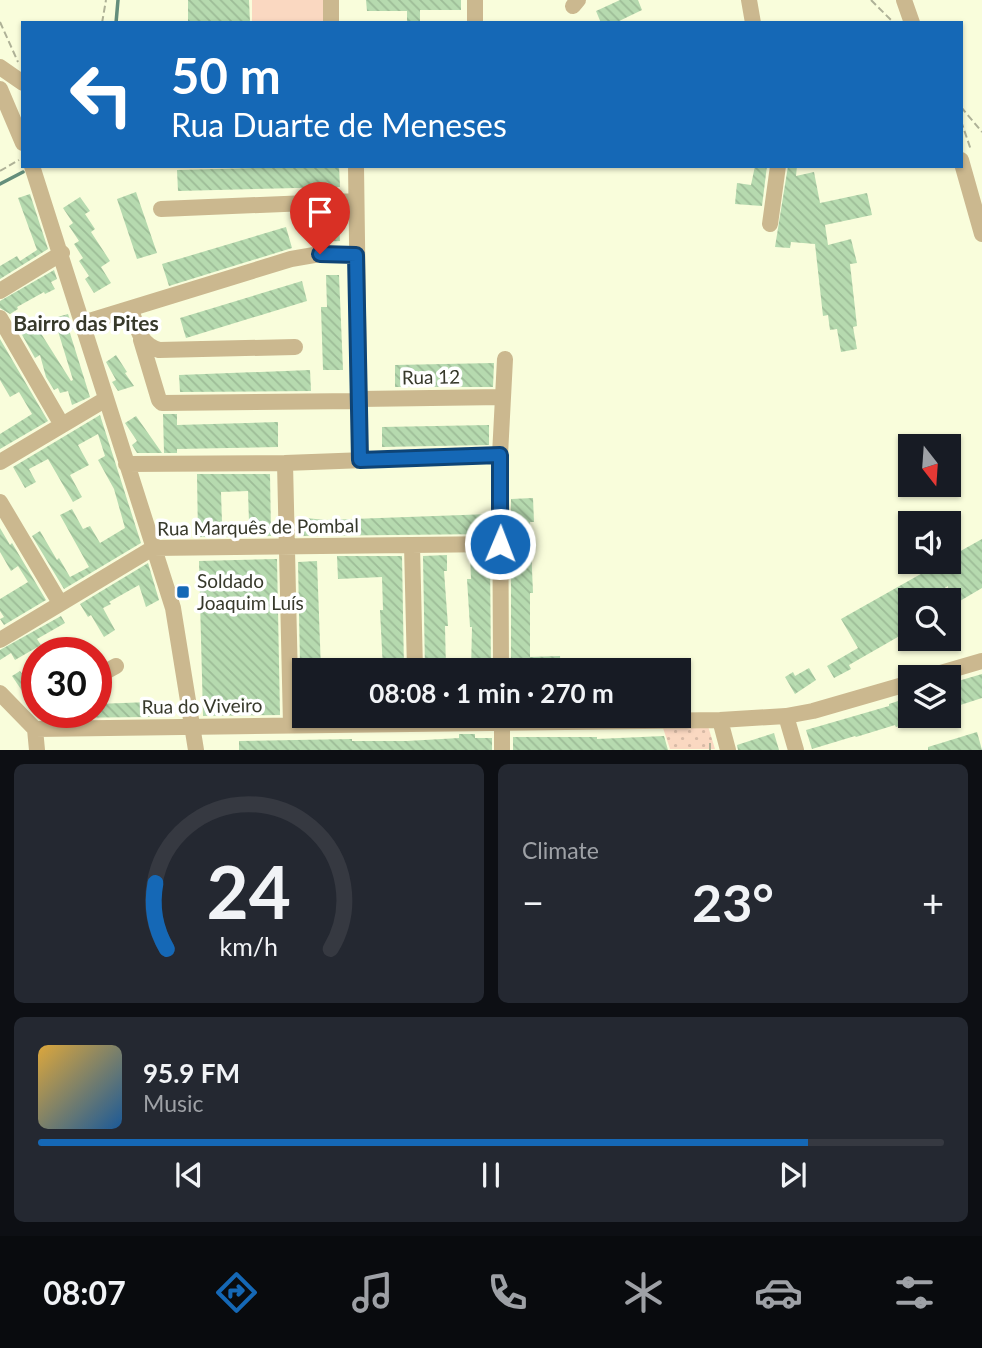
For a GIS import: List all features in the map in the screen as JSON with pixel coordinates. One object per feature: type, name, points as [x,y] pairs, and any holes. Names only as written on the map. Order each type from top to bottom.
[{"type":"street","points":[[331,0],[331,21]]},
{"type":"street","points":[[475,0],[475,21]]},
{"type":"street","points":[[749,0],[753,21]]},
{"type":"street","points":[[904,0],[911,21]]},
{"type":"street","points":[[0,67],[21,82]]},
{"type":"street","points":[[0,89],[21,138]]},
{"type":"street","points":[[963,167],[982,234]]},
{"type":"street","points":[[28,168],[62,253],[173,608],[196,750]]},
{"type":"street","points":[[356,168],[360,460]]},
{"type":"street","points":[[770,224],[778,168]]},
{"type":"street","points":[[161,209],[356,201]]},
{"type":"street","points":[[0,291],[62,253]]},
{"type":"street","points":[[83,323],[291,259],[320,254],[356,255]]},
{"type":"street","points":[[131,309],[141,340],[149,347],[171,351],[295,347]]},
{"type":"street","points":[[0,318],[62,425]]},
{"type":"street","name":"Rua 12","points":[[141,340],[162,403],[503,397]]},
{"type":"street","points":[[501,658],[500,455],[505,359]]},
{"type":"street","points":[[0,462],[106,399]]},
{"type":"street","points":[[126,464],[285,463],[500,455]]},
{"type":"street","points":[[285,463],[291,725]]},
{"type":"street","points":[[0,502],[60,603]]},
{"type":"street","name":"Rua Marquês de Pombal","points":[[0,640],[153,548],[500,544]]},
{"type":"street","points":[[412,545],[415,658]]},
{"type":"street","points":[[961,667],[982,661]]},
{"type":"street","points":[[112,668],[116,666]]},
{"type":"street","name":"Rua do Viveiro","points":[[691,720],[786,716],[813,711],[898,686]]},
{"type":"street","points":[[0,693],[21,707]]},
{"type":"street","points":[[786,716],[796,750]]},
{"type":"street","points":[[720,720],[728,750]]},
{"type":"street","name":"Rua do Viveiro","points":[[35,729],[291,725]]},
{"type":"street","points":[[502,728],[502,750]]},
{"type":"street","points":[[35,729],[37,750]]},
{"type":"path","points":[[102,21],[106,0]]},
{"type":"path","points":[[871,0],[892,21]]},
{"type":"path","points":[[0,22],[18,63]]},
{"type":"path","points":[[963,109],[982,132]]},
{"type":"path","points":[[0,171],[21,165]]},
{"type":"path","points":[[710,737],[710,750]]},
{"type":"shaded area","points":[[252,0],[327,0],[328,21],[252,21]]},
{"type":"shaded area","points":[[708,726],[715,749],[670,749],[663,728]]},
{"type":"building","points":[[188,0],[249,0],[250,21],[188,21]]},
{"type":"building","points":[[366,0],[461,0],[461,10],[420,10],[420,21],[407,21],[407,11],[367,11]]},
{"type":"building","points":[[620,0],[638,0],[642,10],[619,21],[600,21],[596,11]]},
{"type":"building","points":[[339,168],[340,187],[178,191],[177,170]]},
{"type":"building","points":[[755,168],[767,168],[762,206],[735,204],[737,183],[751,185]]},
{"type":"building","points":[[788,168],[797,168],[796,176],[814,172],[820,203],[867,193],[872,215],[825,225],[828,245],[851,239],[857,263],[850,264],[857,326],[853,327],[857,349],[841,352],[837,329],[830,330],[828,315],[823,316],[815,244],[791,242],[790,248],[775,247]]},
{"type":"building","points":[[136,192],[157,253],[137,259],[117,199]]},
{"type":"building","points":[[30,194],[48,249],[0,279],[0,266],[17,256],[20,261],[37,250],[18,198]]},
{"type":"building","points":[[80,197],[90,211],[85,214],[95,229],[91,232],[110,261],[101,267],[111,283],[94,293],[85,279],[89,276],[79,261],[83,258],[74,244],[79,241],[69,226],[73,223],[63,208]]},
{"type":"building","points":[[286,227],[292,248],[169,286],[162,264]]},
{"type":"building","points":[[339,229],[340,241],[317,242],[317,230]]},
{"type":"building","points":[[54,270],[57,279],[51,282],[55,289],[17,307],[18,309],[10,314],[0,308],[0,301]]},
{"type":"building","points":[[326,275],[339,275],[343,370],[323,370],[321,307],[327,307]]},
{"type":"building","points":[[302,281],[307,301],[186,338],[180,318]]},
{"type":"building","points":[[68,314],[73,329],[69,330],[90,397],[72,405],[68,391],[60,393],[58,388],[54,390],[46,377],[40,355],[35,358],[21,333],[35,324],[71,381],[73,380],[54,318]]},
{"type":"building","points":[[0,339],[48,421],[0,449],[0,434],[32,414],[19,392],[10,397],[0,380]]},
{"type":"building","points":[[116,355],[134,386],[118,391],[112,382],[116,380],[106,362]]},
{"type":"building","points":[[494,363],[493,387],[395,387],[395,365]]},
{"type":"building","points":[[310,370],[311,391],[180,392],[179,375]]},
{"type":"building","points":[[163,414],[177,414],[177,425],[278,422],[278,447],[177,449],[177,453],[164,453]]},
{"type":"building","points":[[100,415],[141,543],[64,589],[32,536],[40,531],[70,577],[89,567],[60,515],[72,509],[83,529],[90,526],[100,543],[125,528],[114,489],[98,460],[105,456],[98,434],[78,445],[89,465],[70,475],[82,497],[73,502],[48,459],[29,469],[36,482],[25,488],[13,467]]},
{"type":"building","points":[[136,416],[162,453],[137,453],[132,445],[137,441],[125,423]]},
{"type":"building","points":[[489,425],[489,445],[382,447],[382,427]]},
{"type":"building","points":[[197,474],[270,474],[271,536],[198,537]],"holes":[[[248,491],[249,522],[222,523],[221,492]]]},
{"type":"building","points":[[533,498],[534,522],[530,522],[533,593],[530,593],[530,657],[560,658],[511,658],[511,499]]},
{"type":"building","points":[[490,514],[490,534],[297,536],[297,517],[325,520]]},
{"type":"building","points":[[0,528],[46,600],[4,625],[0,619],[4,617],[0,611],[0,599],[28,582],[18,566],[11,571],[0,552]]},
{"type":"building","points":[[982,539],[982,588],[961,600],[961,588],[898,588],[898,637],[849,665],[851,669],[834,678],[827,666],[858,648],[841,619],[921,574],[961,574],[961,551]]},
{"type":"building","points":[[447,555],[447,571],[444,571],[448,626],[445,626],[446,658],[425,658],[423,556]]},
{"type":"building","points":[[470,555],[490,555],[491,658],[471,658],[472,627],[467,579],[471,579]]},
{"type":"building","points":[[337,556],[402,556],[404,658],[382,658],[380,610],[383,610],[382,577],[338,579]]},
{"type":"building","points":[[277,559],[280,715],[203,716],[199,561]]},
{"type":"building","points":[[317,561],[321,658],[300,658],[298,562]]},
{"type":"building","points":[[148,563],[159,600],[146,607],[139,585],[109,602],[111,604],[103,608],[115,630],[104,637],[91,615],[88,617],[80,604]]},
{"type":"building","points":[[61,616],[65,623],[40,637],[23,637]]},
{"type":"building","points":[[21,638],[21,657],[15,660],[11,653],[0,660],[0,650]]},
{"type":"building","points":[[809,668],[816,680],[795,694],[785,677],[793,672],[795,676]]},
{"type":"building","points":[[21,672],[21,689],[12,676]]},
{"type":"building","points":[[982,674],[982,698],[961,705],[961,680]]},
{"type":"building","points":[[898,701],[898,726],[895,725],[812,749],[806,730]]},
{"type":"building","points":[[150,702],[150,717],[112,717],[112,703]]},
{"type":"building","points":[[977,732],[982,750],[928,750],[928,747]]},
{"type":"building","points":[[774,733],[779,750],[738,750],[737,745]]},
{"type":"building","points":[[459,734],[492,738],[492,750],[239,750],[239,741],[407,741],[459,738]]},
{"type":"building","points":[[664,736],[668,750],[513,750],[513,737],[597,739]]},
{"type":"waterway","points":[[116,21],[118,0]]},
{"type":"waterway","points":[[0,184],[23,172]]},
{"type":"place","name":"Soldado Joaquim Luís","points":[[183,592]]},
{"type":"district","name":"Bairro das Pites","points":[[86,324]]},
{"type":"route","points":[[320,254],[356,255],[360,460],[500,455],[500,544]]}]
